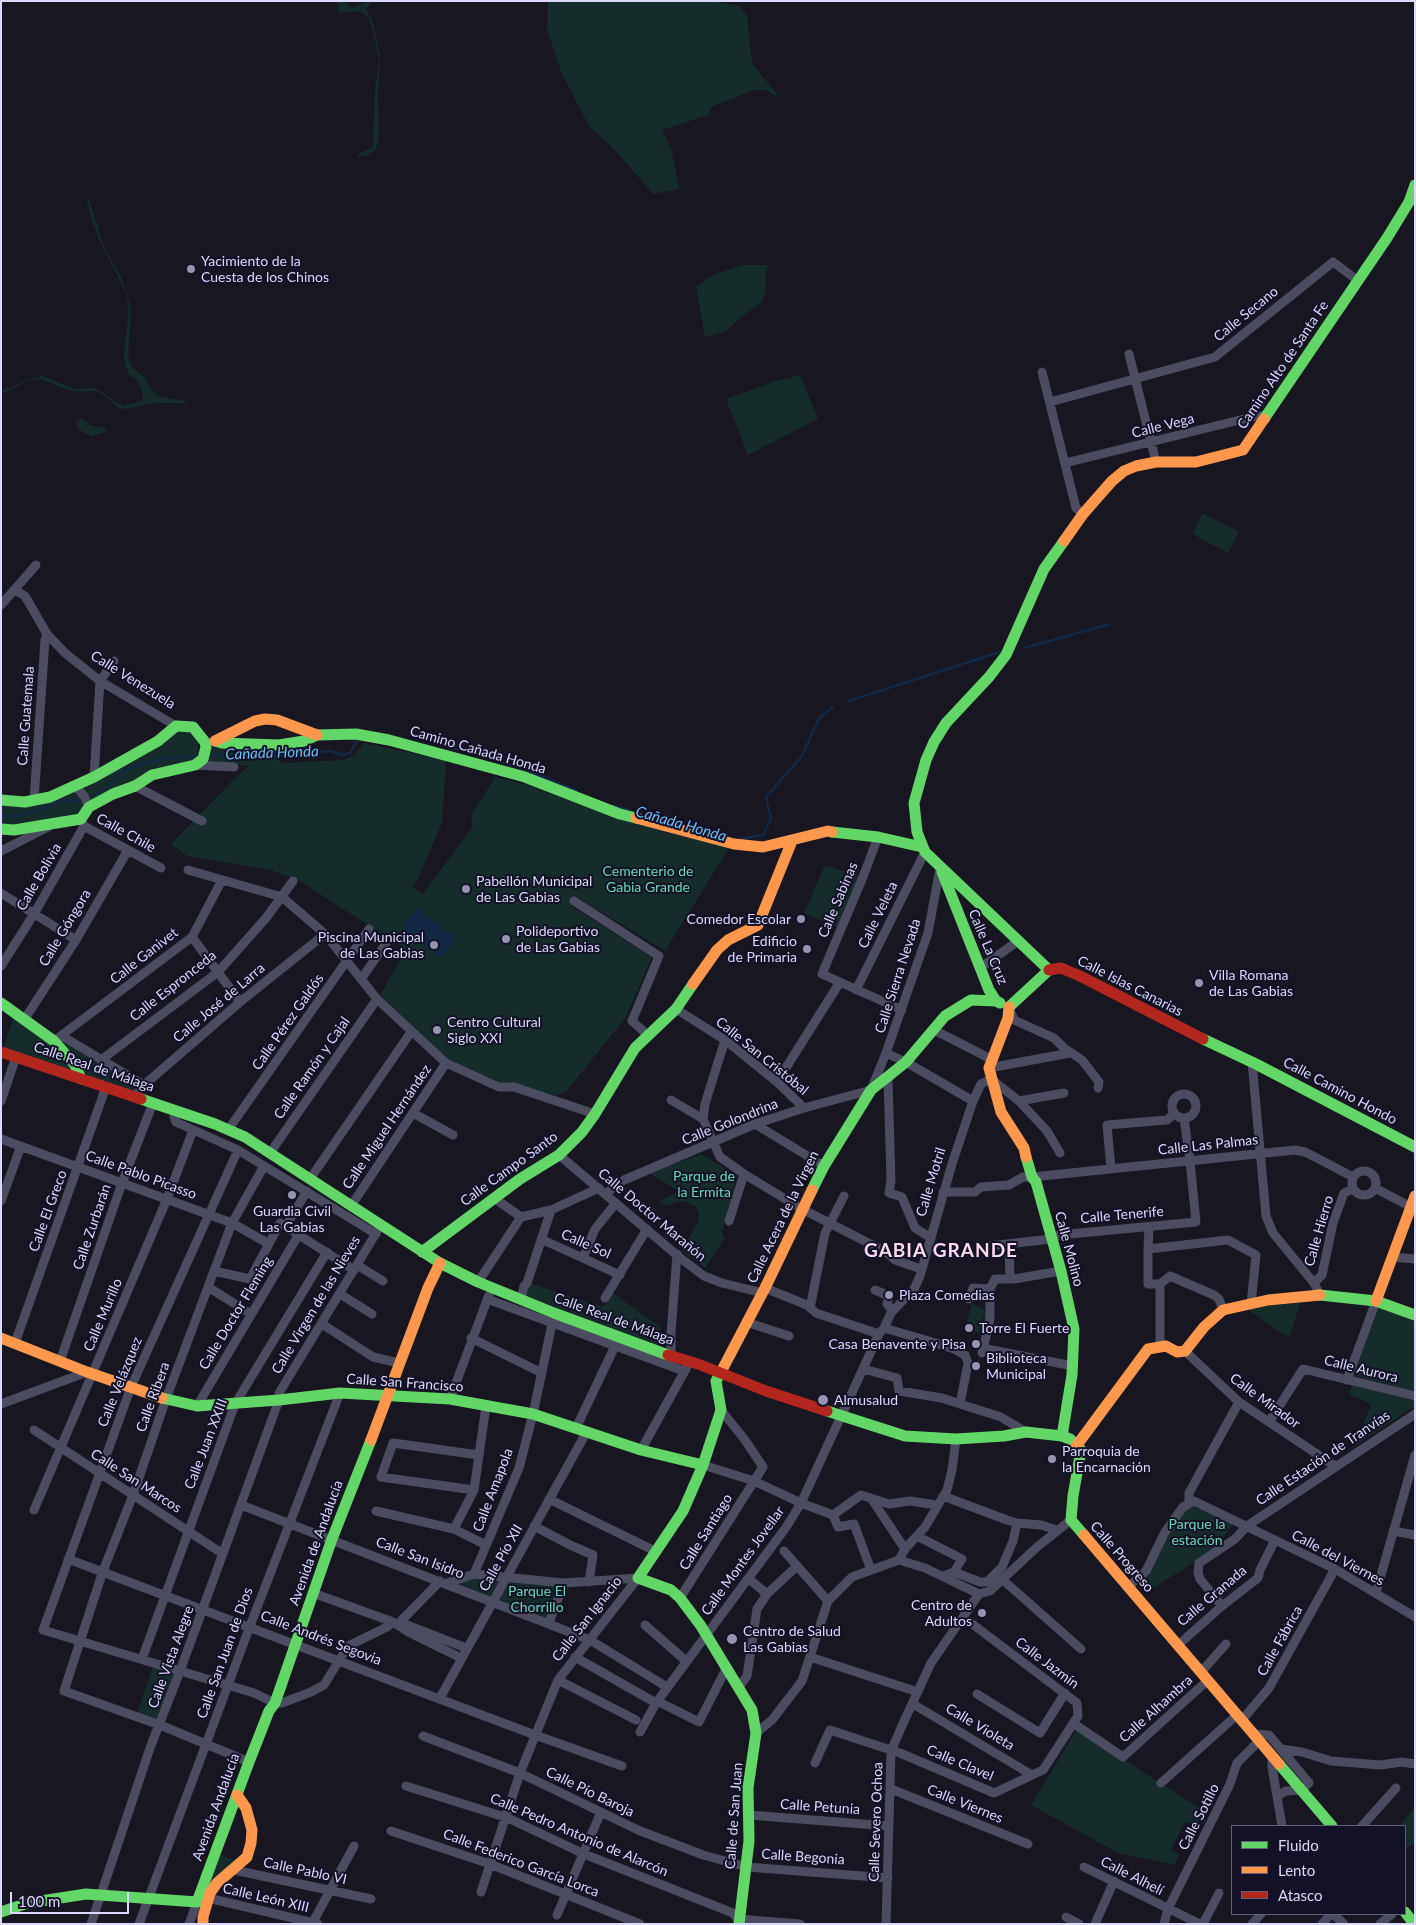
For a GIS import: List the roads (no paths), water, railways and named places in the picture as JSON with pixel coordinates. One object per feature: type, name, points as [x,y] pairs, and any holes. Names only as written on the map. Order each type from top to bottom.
[{"type":"street","name":"Camino Alto de Santa Fe","points":[[923,849],[917,832],[914,802],[919,778],[934,742],[946,723],[989,677],[1006,655],[1044,569],[1083,514],[1098,496],[1124,471],[1136,466],[1156,462],[1196,462],[1243,450],[1266,419],[1410,202],[1415,185]]},
{"type":"street","name":"Calle Secano","points":[[1050,402],[1215,357],[1334,262],[1358,280]]},
{"type":"street","points":[[1129,354],[1156,462]]},
{"type":"street","points":[[1042,372],[1076,508],[1083,514]]},
{"type":"street","name":"Calle Vega","points":[[1065,463],[1256,416],[1262,416],[1266,419]]},
{"type":"street","points":[[1,605],[36,565]]},
{"type":"street","name":"Calle Venezuela","points":[[15,590],[25,596],[47,634],[65,653],[100,681],[176,726],[193,727],[210,741]]},
{"type":"street","name":"Calle Guatemala","points":[[34,800],[45,640],[47,634]]},
{"type":"street","points":[[94,777],[100,681],[114,661]]},
{"type":"street","points":[[195,765],[203,759],[206,747],[210,741],[265,718],[277,720],[317,735]]},
{"type":"street","points":[[1,800],[25,802],[50,797],[94,777],[158,741],[176,726]]},
{"type":"street","name":"Camino Cañada Honda","points":[[317,735],[356,734],[389,740],[525,777],[620,814],[734,844],[763,847],[828,831],[878,837],[923,849]]},
{"type":"street","points":[[210,741],[279,745],[304,741],[317,735]]},
{"type":"street","points":[[1,829],[14,830],[55,823],[83,822],[89,807],[135,786],[152,775],[195,765],[234,767]]},
{"type":"street","points":[[135,786],[202,821]]},
{"type":"street","points":[[73,787],[84,796],[89,807]]},
{"type":"street","name":"Calle Chile","points":[[83,822],[128,850],[162,868]]},
{"type":"street","name":"Calle Bolivia","points":[[1,966],[34,914],[83,822]]},
{"type":"street","points":[[1,851],[55,823]]},
{"type":"street","name":"Calle Sabinas","points":[[840,982],[822,974],[878,837]]},
{"type":"street","name":"Calle Campo Santo","points":[[422,1252],[520,1179],[559,1155],[582,1132],[596,1114],[635,1048],[676,1010],[720,946],[758,925],[792,841]]},
{"type":"street","points":[[923,849],[1049,970]]},
{"type":"street","name":"Calle Veleta","points":[[856,990],[923,849]]},
{"type":"street","name":"Calle Góngora","points":[[24,1020],[76,940],[128,850]]},
{"type":"street","name":"Calle La Cruz","points":[[940,867],[989,990],[996,1001],[1009,1007],[1049,970]]},
{"type":"street","name":"Calle Sierra Nevada","points":[[871,1090],[902,1010],[928,934],[940,867]]},
{"type":"street","points":[[188,870],[282,897],[325,934],[377,999],[446,1063],[499,1087],[514,1087],[596,1114]]},
{"type":"street","name":"Calle Ganivet","points":[[58,1039],[192,937],[222,880]]},
{"type":"street","name":"Calle Espronceda","points":[[101,1060],[218,972],[266,918],[293,881]]},
{"type":"street","points":[[1,892],[76,940]]},
{"type":"street","points":[[574,901],[659,956],[632,1021],[649,1036]]},
{"type":"street","name":"Calle Pérez Galdós","points":[[228,1130],[369,929]]},
{"type":"street","name":"Calle José de Larra","points":[[135,1097],[144,1085],[240,1002],[325,934]]},
{"type":"street","points":[[192,937],[240,1002]]},
{"type":"street","points":[[980,968],[1018,941]]},
{"type":"street","points":[[361,979],[387,942]]},
{"type":"street","name":"Calle Islas Canarias","points":[[1049,970],[1061,968],[1080,976],[1166,1021],[1252,1062]]},
{"type":"street","points":[[777,1082],[840,982],[902,1010]]},
{"type":"street","name":"Calle Ramón y Cajal","points":[[270,1153],[377,999]]},
{"type":"street","name":"Calle Acera de la Virgen","points":[[720,1372],[764,1291],[824,1166],[871,1090],[906,1062],[945,1016],[971,1000],[996,1001]]},
{"type":"street","points":[[1,1003],[24,1020],[101,1060],[144,1085]]},
{"type":"street","points":[[1009,1007],[1014,1020],[1054,1038],[1070,1053],[1082,1060],[1099,1082],[1098,1088]]},
{"type":"street","name":"Calle Motril","points":[[841,1416],[891,1313],[914,1289],[922,1269],[943,1192],[973,1101],[991,1069],[1008,1018],[1009,1007]]},
{"type":"street","name":"Calle San Cristóbal","points":[[676,1010],[725,1040],[777,1082],[804,1108]]},
{"type":"street","points":[[934,1030],[991,1069],[1047,1131],[1060,1153]]},
{"type":"street","points":[[310,1179],[411,1032]]},
{"type":"street","points":[[58,1039],[81,1079]]},
{"type":"street","points":[[725,1040],[705,1104],[703,1120],[720,1157],[744,1174],[802,1209],[886,1252],[895,1260],[922,1269]]},
{"type":"street","name":"Calle Real de Málaga","points":[[1,1052],[152,1102],[245,1137],[351,1206],[378,1229]]},
{"type":"street","points":[[886,1053],[906,1062],[973,1101]]},
{"type":"street","points":[[991,1069],[1070,1053]]},
{"type":"street","points":[[1,1101],[16,1057]]},
{"type":"street","points":[[1252,1062],[1266,1216],[1269,1225],[1314,1283],[1318,1295]]},
{"type":"street","name":"Calle Camino Hondo","points":[[1252,1062],[1415,1147]]},
{"type":"street","name":"Calle Miguel Hernández","points":[[351,1206],[446,1063]]},
{"type":"street","name":"Calle Molino","points":[[991,1069],[1001,1112],[1024,1148],[1032,1177],[1036,1182],[1061,1271],[1074,1329],[1073,1366],[1062,1436]]},
{"type":"street","points":[[888,1078],[892,1180],[889,1192],[902,1197],[915,1228],[931,1238]]},
{"type":"street","name":"Calle El Greco","points":[[15,1343],[106,1087]]},
{"type":"street","name":"Calle Golondrina","points":[[521,1217],[552,1210],[602,1191],[755,1124],[804,1108],[871,1090]]},
{"type":"street","points":[[1019,1101],[1064,1093]]},
{"type":"street","points":[[1180,1094],[1188,1095],[1194,1100],[1195,1108],[1191,1115],[1184,1118],[1174,1114],[1171,1106],[1174,1098],[1180,1094]]},
{"type":"street","points":[[671,1100],[703,1120]]},
{"type":"street","name":"Calle Zurbarán","points":[[60,1361],[152,1102]]},
{"type":"street","name":"Calle Real de Málaga","points":[[176,1111],[174,1117],[176,1122],[238,1150],[306,1191],[422,1252],[440,1264],[478,1282],[489,1294],[552,1324],[615,1346],[687,1366],[720,1372],[773,1394],[905,1436],[956,1438],[1004,1436],[1026,1432],[1062,1436],[1077,1445]]},
{"type":"street","points":[[413,1113],[453,1135]]},
{"type":"street","points":[[1111,1169],[1107,1125],[1167,1120],[1174,1114]]},
{"type":"street","points":[[1184,1118],[1190,1161]]},
{"type":"street","points":[[755,1124],[824,1166]]},
{"type":"street","name":"Calle Murillo","points":[[34,1510],[61,1448],[90,1373],[167,1199],[193,1130]]},
{"type":"street","name":"Calle Pablo Picasso","points":[[1,1139],[232,1222],[269,1244]]},
{"type":"street","points":[[1,1201],[21,1146]]},
{"type":"street","name":"Calle Velázquez","points":[[79,1642],[43,1630],[131,1387],[238,1150]]},
{"type":"street","name":"Calle Las Palmas","points":[[943,1192],[975,1192],[981,1187],[1009,1185],[1023,1177],[1060,1175],[1295,1150],[1305,1152],[1353,1177]]},
{"type":"street","name":"Calle Doctor Marañón","points":[[559,1155],[677,1254],[709,1278],[764,1291],[807,1305],[816,1313],[954,1349],[965,1355],[968,1363],[960,1404]]},
{"type":"street","name":"Calle Tenerife","points":[[989,1246],[1051,1239],[1060,1235],[1196,1222],[1190,1161]]},
{"type":"street","name":"Calle Ribera","points":[[160,1726],[64,1691],[103,1571],[133,1495],[166,1399],[232,1222],[264,1166]]},
{"type":"street","points":[[1368,1171],[1376,1180],[1375,1188],[1370,1194],[1362,1195],[1353,1188],[1353,1177],[1359,1172],[1368,1171]]},
{"type":"street","points":[[729,1221],[744,1174]]},
{"type":"street","name":"Calle Hierro","points":[[1314,1283],[1322,1275],[1333,1223],[1344,1193],[1353,1188]]},
{"type":"street","points":[[1347,1380],[1413,1201],[1375,1188]]},
{"type":"street","points":[[286,1226],[306,1191]]},
{"type":"street","points":[[810,1308],[825,1233],[844,1196]]},
{"type":"street","points":[[478,1282],[521,1217],[494,1198]]},
{"type":"street","points":[[583,1258],[595,1229],[616,1203]]},
{"type":"street","points":[[521,1300],[524,1286],[527,1283],[552,1210]]},
{"type":"street","points":[[214,1271],[250,1279],[280,1223],[327,1252],[383,1281]]},
{"type":"street","points":[[1149,1227],[1148,1284],[1160,1284],[1170,1276],[1214,1295],[1219,1299],[1223,1310]]},
{"type":"street","name":"Calle Virgen de las Nieves","points":[[279,1400],[279,1393],[378,1229]]},
{"type":"street","points":[[605,1298],[647,1229]]},
{"type":"street","name":"Calle Doctor Fleming","points":[[197,1406],[299,1234]]},
{"type":"street","name":"Calle Sol","points":[[541,1240],[620,1275]]},
{"type":"street","points":[[1148,1249],[1228,1240],[1256,1255],[1251,1304]]},
{"type":"street","points":[[1009,1244],[1010,1279]]},
{"type":"street","name":"Calle Juan XXIII","points":[[142,1660],[235,1404],[327,1252]]},
{"type":"street","points":[[671,1356],[677,1254]]},
{"type":"street","points":[[1392,1257],[1415,1259]]},
{"type":"street","points":[[388,1395],[428,1288],[440,1264]]},
{"type":"street","points":[[1061,1271],[1010,1279],[995,1279],[990,1289],[990,1319],[983,1351],[987,1349],[1073,1366]]},
{"type":"street","points":[[1160,1284],[1160,1347]]},
{"type":"street","points":[[208,1287],[251,1314]]},
{"type":"street","points":[[969,1299],[973,1288],[990,1289]]},
{"type":"street","points":[[875,1290],[889,1296],[887,1304],[891,1309],[891,1313]]},
{"type":"street","points":[[340,1294],[372,1314]]},
{"type":"street","points":[[450,1399],[471,1338],[489,1294]]},
{"type":"street","name":"Calle Real de Málaga","points":[[489,1294],[521,1300],[671,1356],[687,1366]]},
{"type":"street","points":[[1077,1445],[1148,1349],[1166,1346],[1177,1352],[1185,1351],[1204,1327],[1223,1310],[1268,1300],[1318,1295],[1376,1301],[1415,1315]]},
{"type":"street","points":[[746,1322],[789,1336]]},
{"type":"street","points":[[322,1324],[373,1357],[399,1363]]},
{"type":"street","name":"Calle Amapola","points":[[474,1574],[519,1468],[533,1414],[552,1324]]},
{"type":"street","name":"Calle San Francisco","points":[[1,1338],[90,1373],[166,1399],[197,1406],[340,1393],[450,1399],[533,1414],[641,1450],[702,1465]]},
{"type":"street","points":[[471,1338],[542,1373]]},
{"type":"street","name":"Calle Pío XII","points":[[440,1698],[549,1498],[581,1429],[615,1346]]},
{"type":"street","name":"Calle Mirador","points":[[1185,1351],[1239,1402],[1335,1466]]},
{"type":"street","points":[[641,1450],[687,1366]]},
{"type":"street","points":[[863,1369],[897,1378],[899,1391],[942,1398],[1001,1417],[1026,1432]]},
{"type":"street","name":"Calle Aurora","points":[[1270,1422],[1303,1369],[1415,1396]]},
{"type":"street","name":"Calle San Ignacio","points":[[481,1892],[504,1817],[558,1680],[638,1578],[683,1511],[702,1465],[720,1410],[716,1381],[720,1372]]},
{"type":"street","points":[[1,1404],[90,1373]]},
{"type":"street","name":"Calle San Juan de Dios","points":[[138,1924],[340,1393]]},
{"type":"street","name":"Avenida de Andalucía","points":[[275,1702],[294,1643],[332,1539],[388,1395]]},
{"type":"street","name":"Calle Vista Alegre","points":[[91,1924],[150,1748],[160,1726],[279,1400]]},
{"type":"street","points":[[1189,1503],[1189,1493],[1239,1402]]},
{"type":"street","points":[[454,1529],[474,1490],[486,1406]]},
{"type":"street","points":[[720,1410],[745,1440],[763,1467],[754,1481]]},
{"type":"street","name":"Calle Estación de Tranvías","points":[[1222,1606],[1200,1579],[1198,1573],[1199,1563],[1235,1539],[1247,1526],[1415,1414]]},
{"type":"street","name":"Calle Montes Jovellar","points":[[640,1732],[656,1702],[749,1579],[801,1503],[841,1416]]},
{"type":"street","name":"Calle San Marcos","points":[[34,1430],[223,1554]]},
{"type":"street","points":[[899,1560],[905,1548],[925,1527],[947,1490],[952,1470],[956,1438]]},
{"type":"street","points":[[474,1490],[381,1476],[393,1443],[479,1455]]},
{"type":"street","name":"Calle Progreso","points":[[1077,1445],[1081,1450],[1081,1457],[1073,1496],[1071,1520],[1257,1738],[1309,1783],[1301,1790]]},
{"type":"street","points":[[1376,1593],[1414,1459]]},
{"type":"street","points":[[702,1465],[754,1481],[801,1503],[834,1515]]},
{"type":"street","name":"Calle Santiago","points":[[680,1598],[754,1481]]},
{"type":"street","points":[[834,1515],[861,1495],[874,1501],[888,1504],[910,1501],[937,1505]]},
{"type":"street","points":[[943,1496],[1017,1523],[1041,1525],[1057,1530]]},
{"type":"street","points":[[549,1498],[655,1551]]},
{"type":"street","points":[[874,1501],[905,1548]]},
{"type":"street","points":[[1128,1587],[1146,1571],[1165,1532],[1183,1506],[1194,1501],[1247,1526]]},
{"type":"street","name":"Calle San Isidro","points":[[241,1505],[590,1640],[667,1687]]},
{"type":"street","points":[[376,1511],[454,1529],[486,1545]]},
{"type":"street","points":[[834,1515],[838,1528],[854,1524],[871,1570]]},
{"type":"street","name":"Calle Severo Ochoa","points":[[886,1924],[891,1751],[931,1663],[979,1594],[990,1591],[1057,1530],[1071,1520]]},
{"type":"street","points":[[954,1572],[980,1582],[987,1582],[1002,1567],[1013,1541],[1017,1523]]},
{"type":"street","points":[[534,1526],[593,1555],[589,1582]]},
{"type":"street","name":"Calle del Viernes","points":[[1247,1526],[1335,1569],[1415,1617]]},
{"type":"street","points":[[1393,1531],[1415,1535]]},
{"type":"street","points":[[917,1536],[962,1559],[954,1572],[943,1576]]},
{"type":"street","name":"Calle Granada","points":[[1178,1645],[1222,1606],[1258,1578],[1275,1540]]},
{"type":"street","points":[[784,1551],[828,1600]]},
{"type":"street","name":"Calle Andrés Segovia","points":[[68,1559],[622,1766]]},
{"type":"street","points":[[756,1733],[772,1720],[799,1685],[828,1600],[852,1577],[899,1560],[925,1568],[979,1594]]},
{"type":"street","points":[[740,1687],[747,1676],[757,1609],[767,1594],[797,1566]]},
{"type":"street","name":"Calle Fábrica","points":[[1162,1783],[1240,1718],[1269,1688],[1335,1569]]},
{"type":"street","points":[[79,1642],[254,1693],[282,1703],[324,1685],[348,1646],[397,1623],[443,1582],[474,1574],[564,1583],[638,1578],[671,1590],[680,1598]]},
{"type":"street","points":[[749,1579],[767,1594]]},
{"type":"street","points":[[1003,1580],[1081,1649]]},
{"type":"street","points":[[548,1623],[564,1583]]},
{"type":"street","points":[[313,1593],[466,1648]]},
{"type":"street","name":"Calle de San Juan","points":[[680,1598],[706,1634],[726,1669],[740,1687],[752,1710],[756,1733],[748,1788],[747,1867],[738,1921]]},
{"type":"street","name":"Calle Jazmín","points":[[963,1617],[1073,1698],[1079,1709],[1078,1716],[1044,1770]]},
{"type":"street","points":[[397,1623],[410,1633],[461,1658]]},
{"type":"street","points":[[645,1625],[686,1661]]},
{"type":"street","points":[[1204,1676],[1226,1644]]},
{"type":"street","points":[[810,1657],[918,1692]]},
{"type":"street","points":[[575,1658],[656,1702],[699,1722],[726,1669]]},
{"type":"street","name":"Calle Alhambra","points":[[1073,1723],[1123,1757],[1204,1676]]},
{"type":"street","points":[[558,1680],[636,1720]]},
{"type":"street","points":[[977,1694],[1040,1733],[1065,1693]]},
{"type":"street","name":"Avenida Andalucía","points":[[189,1924],[203,1900],[249,1762],[269,1711],[275,1702]]},
{"type":"street","name":"Calle Violeta","points":[[913,1704],[1032,1775]]},
{"type":"street","points":[[160,1726],[249,1762]]},
{"type":"street","name":"Calle Clavel","points":[[815,1763],[830,1730],[920,1760],[994,1793],[1044,1770]]},
{"type":"street","name":"Calle Pío Baroja","points":[[423,1736],[520,1773],[638,1830],[703,1856],[747,1867]]},
{"type":"street","name":"Calle Sotillo","points":[[1164,1924],[1168,1909],[1230,1784],[1238,1763],[1257,1738]]},
{"type":"street","points":[[1282,1825],[1277,1796],[1276,1753],[1302,1752],[1331,1761],[1380,1765],[1402,1762],[1415,1764]]},
{"type":"street","name":"Calle Progreso","points":[[1276,1753],[1289,1776],[1331,1825]]},
{"type":"street","points":[[1277,1796],[1281,1780],[1289,1776]]},
{"type":"street","name":"Calle Pedro Antonio de Alarcón","points":[[406,1786],[504,1817],[584,1854],[733,1913],[738,1921]]},
{"type":"street","points":[[1363,1825],[1396,1788]]},
{"type":"street","name":"Calle Viernes","points":[[891,1789],[1028,1844]]},
{"type":"street","points":[[1277,1796],[1286,1791],[1301,1790]]},
{"type":"street","points":[[203,1924],[203,1900],[218,1883],[247,1857],[252,1843],[252,1830],[246,1808],[237,1795]]},
{"type":"street","points":[[557,1915],[601,1812]]},
{"type":"street","name":"Calle Petunia","points":[[749,1815],[889,1826]]},
{"type":"street","name":"Calle Federico García Lorca","points":[[390,1831],[490,1864],[640,1924]]},
{"type":"street","points":[[314,1923],[354,1846]]},
{"type":"street","name":"Calle Begonia","points":[[747,1867],[888,1878]]},
{"type":"street","name":"Calle Alhelí","points":[[1084,1867],[1202,1924]]},
{"type":"street","name":"Calle Pablo VI","points":[[234,1870],[371,1899]]},
{"type":"street","points":[[1095,1924],[1114,1881]]},
{"type":"street","points":[[1202,1924],[1219,1893]]},
{"type":"street","points":[[1,1912],[28,1903],[78,1895],[102,1894],[203,1900]]},
{"type":"street","name":"Calle León XIII","points":[[203,1900],[314,1923]]},
{"type":"street","points":[[1406,1913],[1414,1924]]},
{"type":"street","points":[[1322,1924],[1331,1915]]},
{"type":"street","points":[[1333,1915],[1344,1924]]},
{"type":"street","points":[[1380,1924],[1391,1915]]},
{"type":"street","points":[[1066,1917],[1079,1924]]},
{"type":"street","points":[[738,1921],[800,1924]]},
{"type":"water","points":[[417,909],[456,938],[440,958],[402,929]]},
{"type":"waterway","name":"Cañada Honda","points":[[1024,648],[1110,624]]},
{"type":"waterway","name":"Cañada Honda","points":[[849,701],[1000,652]]},
{"type":"waterway","name":"Cañada Honda","points":[[740,839],[763,835],[771,819],[766,797],[802,756],[819,718],[833,707]]},
{"type":"waterway","name":"Cañada Honda","points":[[210,755],[282,755],[330,751],[342,755],[350,753],[357,741]]},
{"type":"waterway","name":"Cañada Honda","points":[[454,748],[524,769],[577,791]]},
{"type":"waterway","name":"Cañada Honda","points":[[95,796],[107,788],[127,769],[161,759],[195,756]]},
{"type":"waterway","name":"Cañada Honda","points":[[1,816],[16,816],[38,811],[63,801],[79,800]]},
{"type":"waterway","name":"Cañada Honda","points":[[617,806],[629,810]]},
{"type":"place","name":"Yacimiento de la Cuesta de los Chinos","points":[[191,269]]},
{"type":"place","name":"Pabellón Municipal de Las Gabias","points":[[466,889]]},
{"type":"place","name":"Comedor Escolar","points":[[801,919]]},
{"type":"place","name":"Polideportivo de Las Gabias","points":[[506,939]]},
{"type":"place","name":"Piscina Municipal de Las Gabias","points":[[434,945]]},
{"type":"place","name":"Edificio de Primaria","points":[[807,949]]},
{"type":"place","name":"Villa Romana de Las Gabias","points":[[1199,983]]},
{"type":"place","name":"Centro Cultural Siglo XXI","points":[[437,1030]]},
{"type":"place","name":"Guardia Civil Las Gabias","points":[[292,1195]]},
{"type":"place","name":"Plaza Comedias","points":[[889,1295]]},
{"type":"place","name":"Torre El Fuerte","points":[[969,1328]]},
{"type":"place","name":"Casa Benavente y Pisa","points":[[976,1344]]},
{"type":"place","name":"Biblioteca Municipal","points":[[976,1366]]},
{"type":"place","name":"Almusalud","points":[[823,1400]]},
{"type":"place","name":"Parroquia de la Encarnación","points":[[1052,1459]]},
{"type":"place","name":"Centro de Adultos","points":[[982,1613]]},
{"type":"place","name":"Centro de Salud Las Gabias","points":[[732,1639]]},
{"type":"district","name":"GABIA GRANDE","points":[[941,1251]]},
{"type":"park label","name":"Cementerio de Gabia Grande","points":[[648,880]]},
{"type":"park label","name":"Parque de la Ermita","points":[[704,1184]]},
{"type":"park label","name":"Parque la estación","points":[[1197,1532]]},
{"type":"park label","name":"Parque El Chorrillo","points":[[537,1599]]}]
